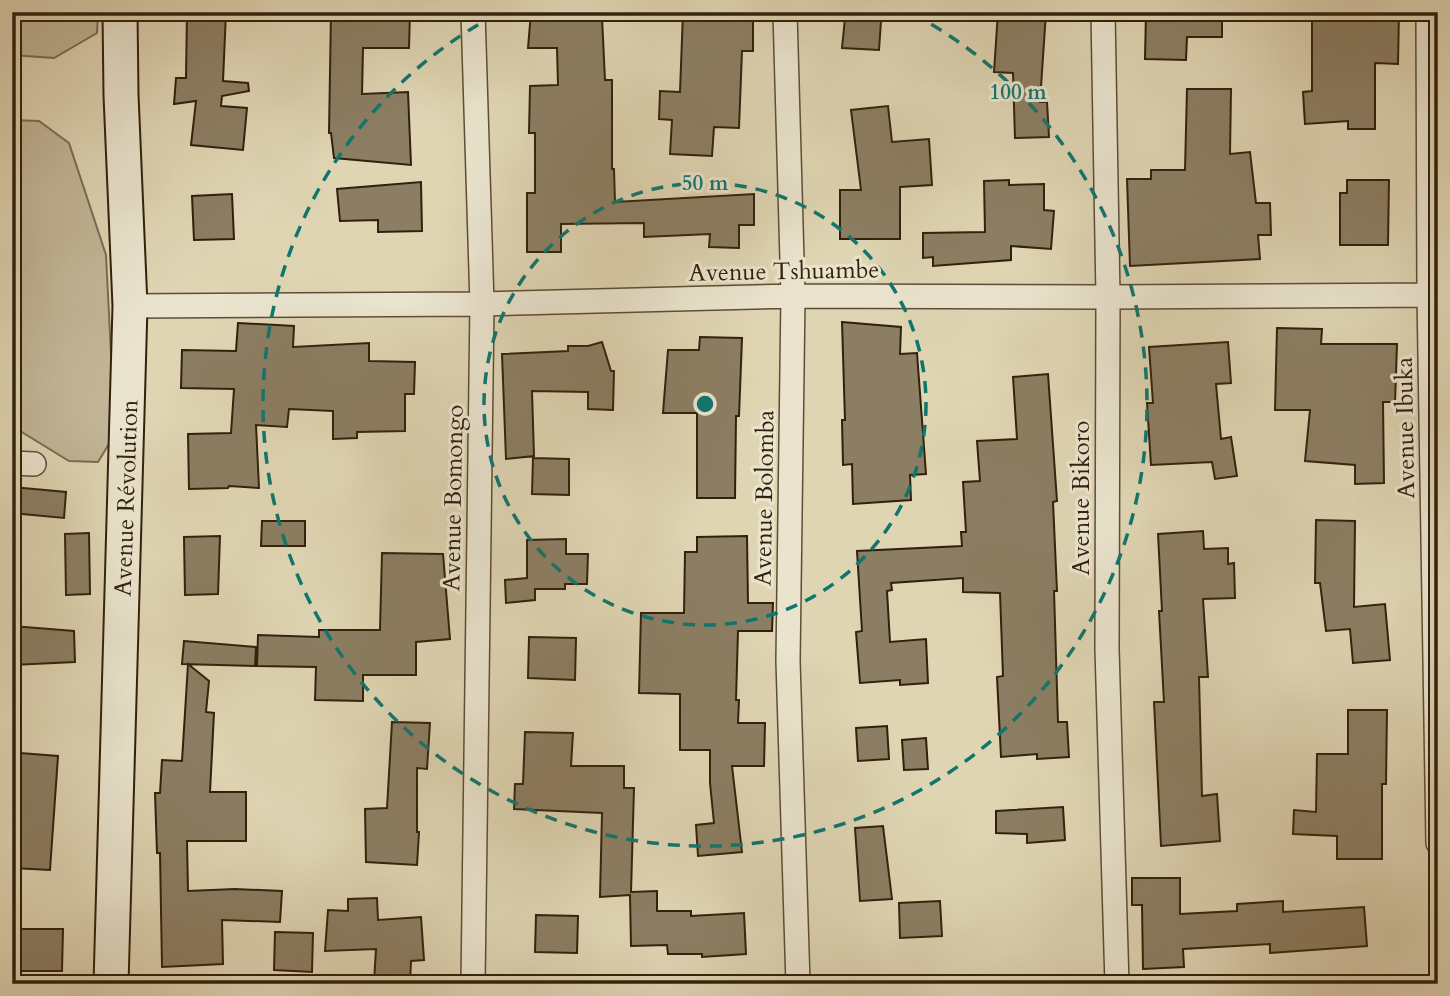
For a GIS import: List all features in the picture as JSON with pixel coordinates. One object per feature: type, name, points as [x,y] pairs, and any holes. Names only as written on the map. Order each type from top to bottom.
[{"type":"street","name":"Avenue Révolution","points":[[111,984],[130,306],[121,95],[121,12]]},
{"type":"street","name":"Avenue Bomongo","points":[[472,12],[482,304],[473,984]]},
{"type":"street","name":"Avenue Bolomba","points":[[785,12],[793,296],[788,661],[798,984]]},
{"type":"street","name":"Avenue Bikoro","points":[[1103,12],[1108,297],[1107,649],[1117,984]]},
{"type":"street","name":"Avenue Ibuka","points":[[1428,12],[1434,295],[1438,843]]},
{"type":"street","name":"Avenue Tshuambe","points":[[130,306],[482,304],[793,296],[1434,295]]},
{"type":"shaded area","points":[[12,12],[98,12],[97,33],[54,58],[12,55]]},
{"type":"shaded area","points":[[12,120],[39,121],[69,143],[106,255],[115,434],[98,462],[69,461],[12,426]]},
{"type":"building","points":[[187,12],[226,12],[223,81],[248,83],[249,91],[222,96],[221,106],[247,108],[243,150],[191,145],[196,101],[174,104],[176,78],[186,78]]},
{"type":"building","points":[[331,12],[410,12],[409,48],[363,48],[362,94],[408,92],[411,165],[334,158],[329,133]]},
{"type":"building","points":[[531,12],[562,12],[561,20],[602,18],[605,80],[612,80],[612,169],[615,202],[754,194],[754,225],[739,225],[739,248],[709,247],[710,234],[644,237],[644,223],[561,224],[561,252],[527,252],[527,193],[535,193],[535,133],[529,133],[530,86],[558,85],[557,48],[528,48]]},
{"type":"building","points":[[683,12],[753,12],[753,51],[742,51],[739,128],[714,127],[712,156],[670,154],[672,120],[659,119],[660,91],[680,92]]},
{"type":"building","points":[[998,12],[1046,12],[1040,102],[1047,102],[1049,137],[1015,138],[1013,73],[994,72]]},
{"type":"building","points":[[1146,12],[1222,12],[1222,37],[1187,37],[1186,60],[1145,59]]},
{"type":"building","points":[[1312,12],[1399,12],[1398,64],[1375,63],[1375,129],[1348,129],[1348,121],[1305,124],[1303,92],[1312,91]]},
{"type":"building","points":[[845,18],[881,21],[879,50],[842,48]]},
{"type":"building","points":[[1187,89],[1231,89],[1230,154],[1250,152],[1256,203],[1270,203],[1271,235],[1258,235],[1260,259],[1130,266],[1127,179],[1151,179],[1151,170],[1185,170]]},
{"type":"building","points":[[888,106],[892,142],[929,139],[932,185],[900,187],[900,239],[840,239],[840,190],[861,190],[851,110]]},
{"type":"building","points":[[1009,180],[1009,185],[1044,184],[1044,210],[1054,211],[1051,249],[1011,246],[1011,260],[933,266],[933,257],[923,258],[923,233],[985,232],[984,181]]},
{"type":"building","points":[[1347,180],[1389,180],[1388,245],[1340,245],[1340,193],[1347,193]]},
{"type":"building","points":[[421,182],[422,231],[378,232],[378,220],[340,221],[337,189]]},
{"type":"building","points":[[232,194],[234,239],[194,240],[192,196]]},
{"type":"building","points":[[842,322],[901,327],[900,354],[917,353],[926,474],[910,475],[911,500],[853,504],[852,464],[843,465],[842,420],[845,420]]},
{"type":"building","points":[[238,323],[294,326],[293,347],[369,343],[369,361],[415,362],[414,394],[405,394],[405,431],[357,432],[357,438],[333,439],[333,411],[289,409],[287,427],[256,425],[259,488],[229,486],[189,489],[188,434],[231,433],[234,389],[181,388],[182,350],[236,351]]},
{"type":"building","points":[[1277,328],[1322,329],[1321,344],[1397,344],[1395,402],[1383,402],[1384,483],[1355,484],[1355,465],[1305,461],[1310,410],[1275,410]]},
{"type":"building","points":[[700,337],[742,338],[739,416],[736,416],[735,498],[697,498],[697,413],[663,413],[668,350],[699,350]]},
{"type":"building","points":[[602,342],[611,371],[614,371],[613,410],[588,409],[588,392],[532,391],[534,456],[506,459],[502,354],[568,351],[568,346],[588,346]]},
{"type":"building","points":[[1228,342],[1231,383],[1216,384],[1221,439],[1231,437],[1237,476],[1215,479],[1212,462],[1151,465],[1147,403],[1153,403],[1149,347]]},
{"type":"building","points":[[1048,374],[1057,501],[1053,502],[1058,722],[1067,722],[1069,757],[1037,759],[1037,754],[1001,757],[997,677],[1003,676],[1000,593],[963,592],[963,578],[891,583],[892,590],[887,591],[890,642],[926,639],[928,683],[900,685],[900,680],[860,683],[856,632],[862,631],[857,551],[962,546],[961,532],[966,532],[963,482],[980,481],[977,441],[1017,439],[1013,377]]},
{"type":"building","points":[[533,458],[569,459],[569,495],[532,494]]},
{"type":"building","points":[[12,487],[66,492],[64,518],[12,513]]},
{"type":"building","points":[[1316,520],[1355,521],[1354,607],[1385,604],[1390,660],[1353,663],[1350,629],[1326,631],[1320,583],[1315,583]]},
{"type":"building","points":[[262,521],[305,521],[305,546],[261,546]]},
{"type":"building","points":[[1203,531],[1204,549],[1228,548],[1228,564],[1234,563],[1235,598],[1203,599],[1208,677],[1199,677],[1202,796],[1217,794],[1220,841],[1161,846],[1154,702],[1164,702],[1158,534]]},
{"type":"building","points":[[89,533],[90,594],[66,595],[65,534]]},
{"type":"building","points":[[220,536],[218,594],[185,595],[184,537]]},
{"type":"building","points":[[747,536],[748,603],[773,603],[772,631],[738,631],[736,700],[739,700],[738,723],[765,723],[764,766],[732,766],[742,852],[698,856],[696,825],[714,823],[710,750],[680,750],[680,694],[639,693],[641,613],[684,613],[685,552],[697,552],[697,537]]},
{"type":"building","points":[[566,539],[566,554],[588,554],[587,584],[565,584],[565,589],[535,589],[535,600],[506,603],[505,580],[527,578],[527,540]]},
{"type":"building","points":[[382,553],[443,554],[450,639],[416,642],[416,675],[363,675],[363,701],[315,700],[316,667],[257,666],[258,635],[319,637],[319,630],[380,630]]},
{"type":"building","points":[[12,626],[74,631],[75,662],[12,665]]},
{"type":"building","points":[[529,637],[576,638],[575,680],[528,678]]},
{"type":"building","points":[[184,641],[256,647],[255,666],[182,664]]},
{"type":"building","points":[[188,664],[209,681],[206,712],[214,713],[210,792],[246,792],[246,841],[187,841],[188,891],[282,891],[280,922],[222,920],[223,964],[162,967],[160,853],[157,853],[155,793],[160,793],[162,760],[182,761]]},
{"type":"building","points":[[1348,710],[1387,710],[1386,784],[1382,784],[1382,859],[1337,859],[1337,836],[1293,834],[1294,810],[1316,812],[1317,754],[1348,754]]},
{"type":"building","points":[[392,722],[430,723],[427,769],[417,768],[417,865],[366,862],[365,809],[387,808]]},
{"type":"building","points":[[887,726],[889,759],[858,761],[856,728]]},
{"type":"building","points":[[525,732],[573,733],[571,766],[624,766],[624,788],[634,788],[631,892],[657,891],[657,911],[691,911],[691,916],[744,913],[746,954],[702,957],[702,954],[668,954],[667,945],[631,946],[630,895],[600,897],[602,813],[514,809],[515,784],[523,784]]},
{"type":"building","points":[[926,738],[928,769],[904,770],[902,740]]},
{"type":"building","points":[[20,753],[58,756],[50,870],[13,868]]},
{"type":"building","points":[[1063,807],[1065,840],[1027,843],[1027,834],[996,833],[996,811]]},
{"type":"building","points":[[883,826],[892,899],[860,901],[855,828]]},
{"type":"building","points":[[1132,878],[1180,878],[1180,914],[1237,911],[1237,904],[1283,901],[1283,912],[1364,907],[1367,946],[1270,953],[1270,944],[1183,949],[1184,967],[1143,969],[1142,905],[1132,905]]},
{"type":"building","points":[[377,898],[378,920],[421,917],[424,960],[411,961],[410,984],[374,982],[376,949],[325,951],[328,910],[348,911],[348,899]]},
{"type":"building","points":[[940,901],[942,936],[900,938],[899,903]]},
{"type":"building","points":[[536,915],[578,916],[577,953],[535,952]]},
{"type":"building","points":[[12,929],[63,929],[62,971],[12,971]]},
{"type":"building","points":[[275,932],[313,933],[312,972],[274,970]]}]
